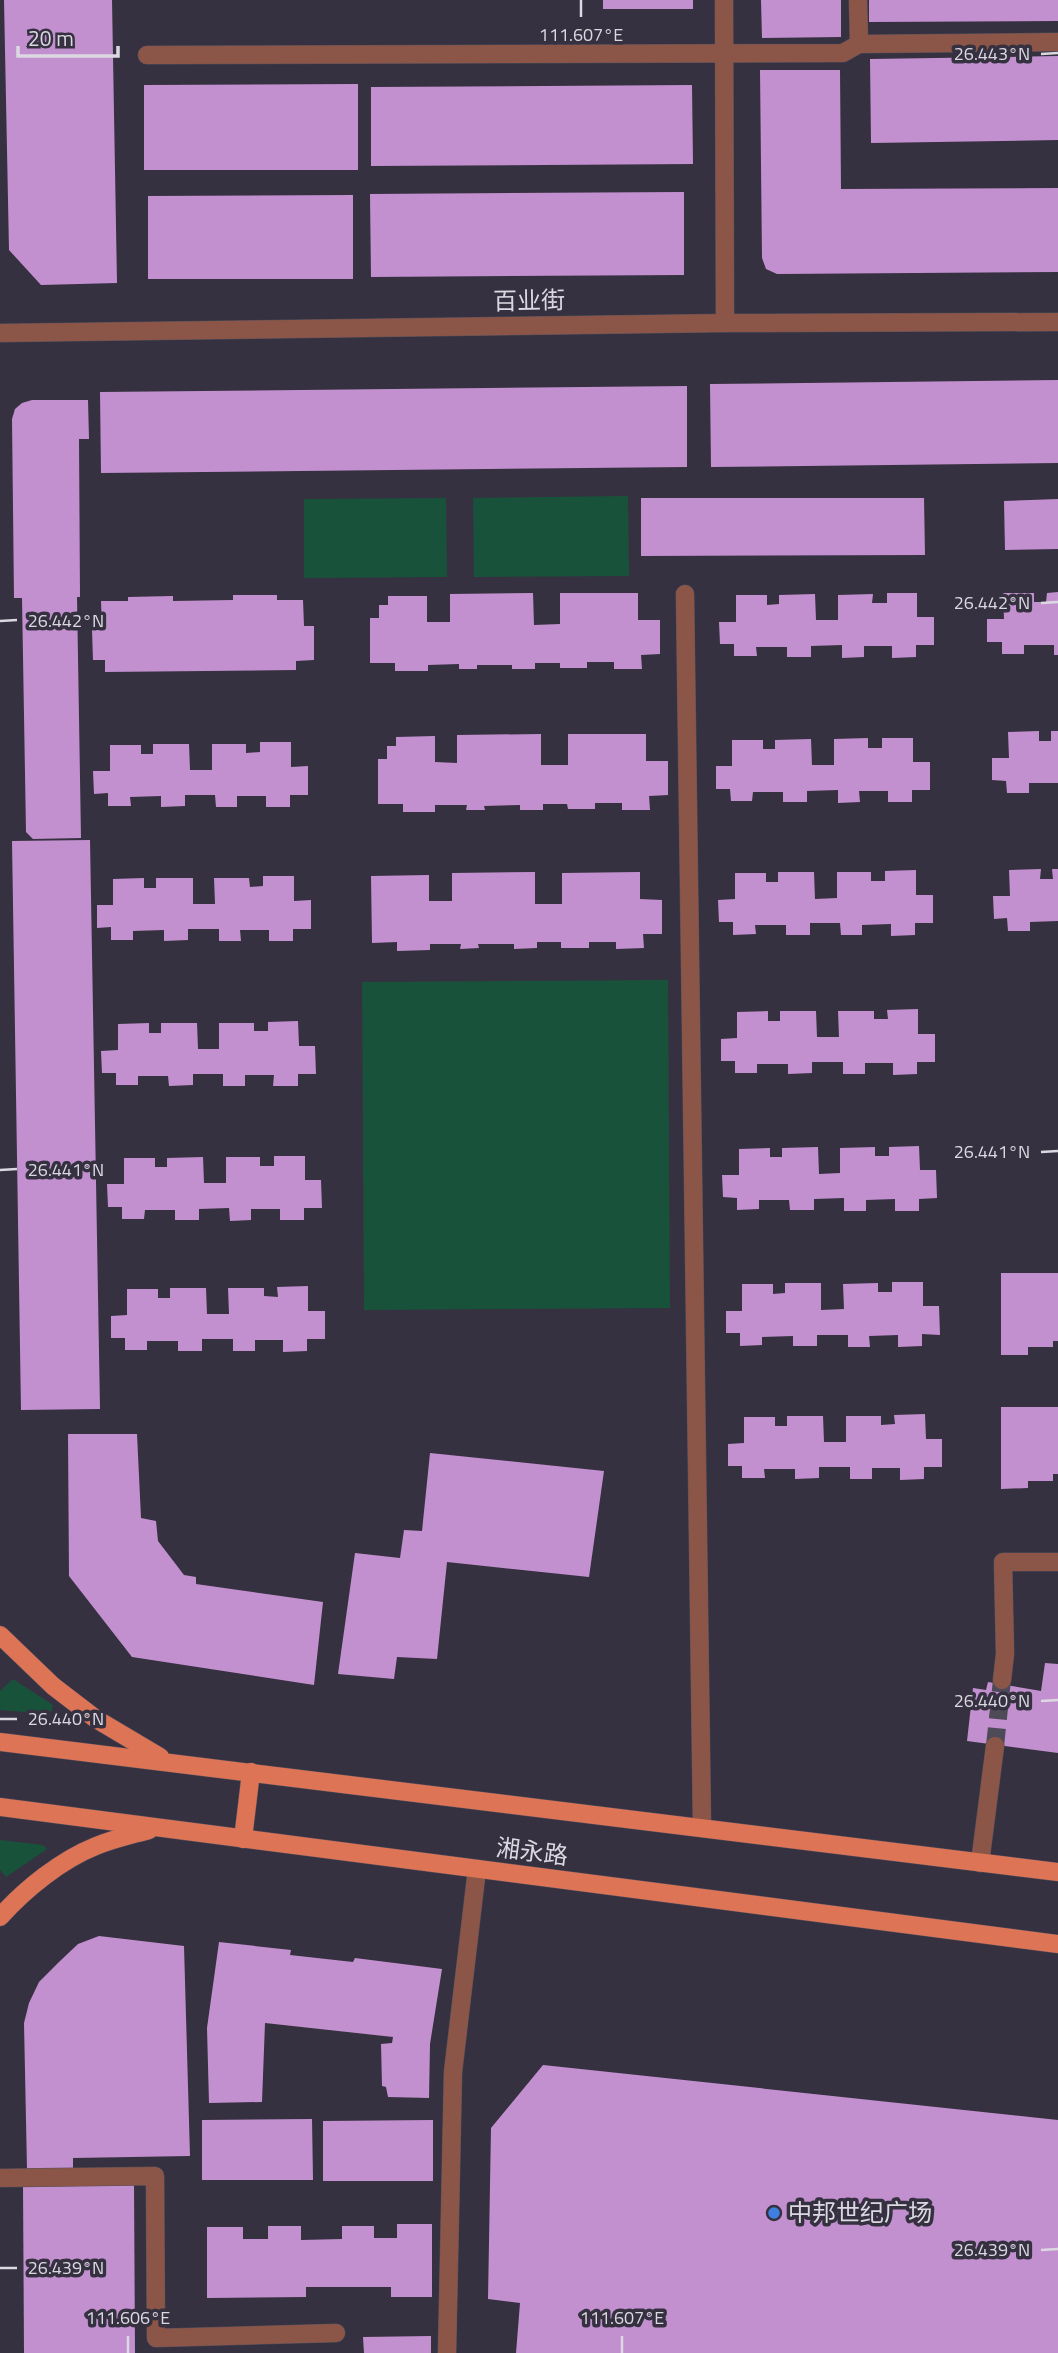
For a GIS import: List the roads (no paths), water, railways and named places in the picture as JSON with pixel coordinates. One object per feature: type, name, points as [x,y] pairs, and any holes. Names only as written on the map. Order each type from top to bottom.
[{"type":"main road","points":[[0,1635],[53,1686],[96,1719],[166,1761]]},
{"type":"main road","name":"湘永路","points":[[0,1742],[1058,1872]]},
{"type":"main road","points":[[243,1839],[251,1772]]},
{"type":"main road","name":"湘永路","points":[[0,1807],[1058,1944]]},
{"type":"main road","points":[[0,1917],[47,1874],[95,1846],[156,1828]]},
{"type":"street","points":[[724,0],[725,323]]},
{"type":"street","points":[[858,0],[859,44]]},
{"type":"street","points":[[147,55],[843,52],[859,44],[1058,42]]},
{"type":"street","name":"百业街","points":[[0,333],[725,323],[1058,322]]},
{"type":"street","points":[[685,594],[702,1827]]},
{"type":"street","points":[[1002,1680],[1005,1654],[1003,1562],[1058,1562]]},
{"type":"street","points":[[980,1863],[995,1746]]},
{"type":"street","points":[[447,2353],[453,2072],[477,1869]]},
{"type":"street","points":[[0,2178],[155,2176],[156,2338],[336,2333]]},
{"type":"tunnel","points":[[995,1746],[1002,1680]]},
{"type":"place","name":"中邦世纪广场","points":[[774,2213]]}]
